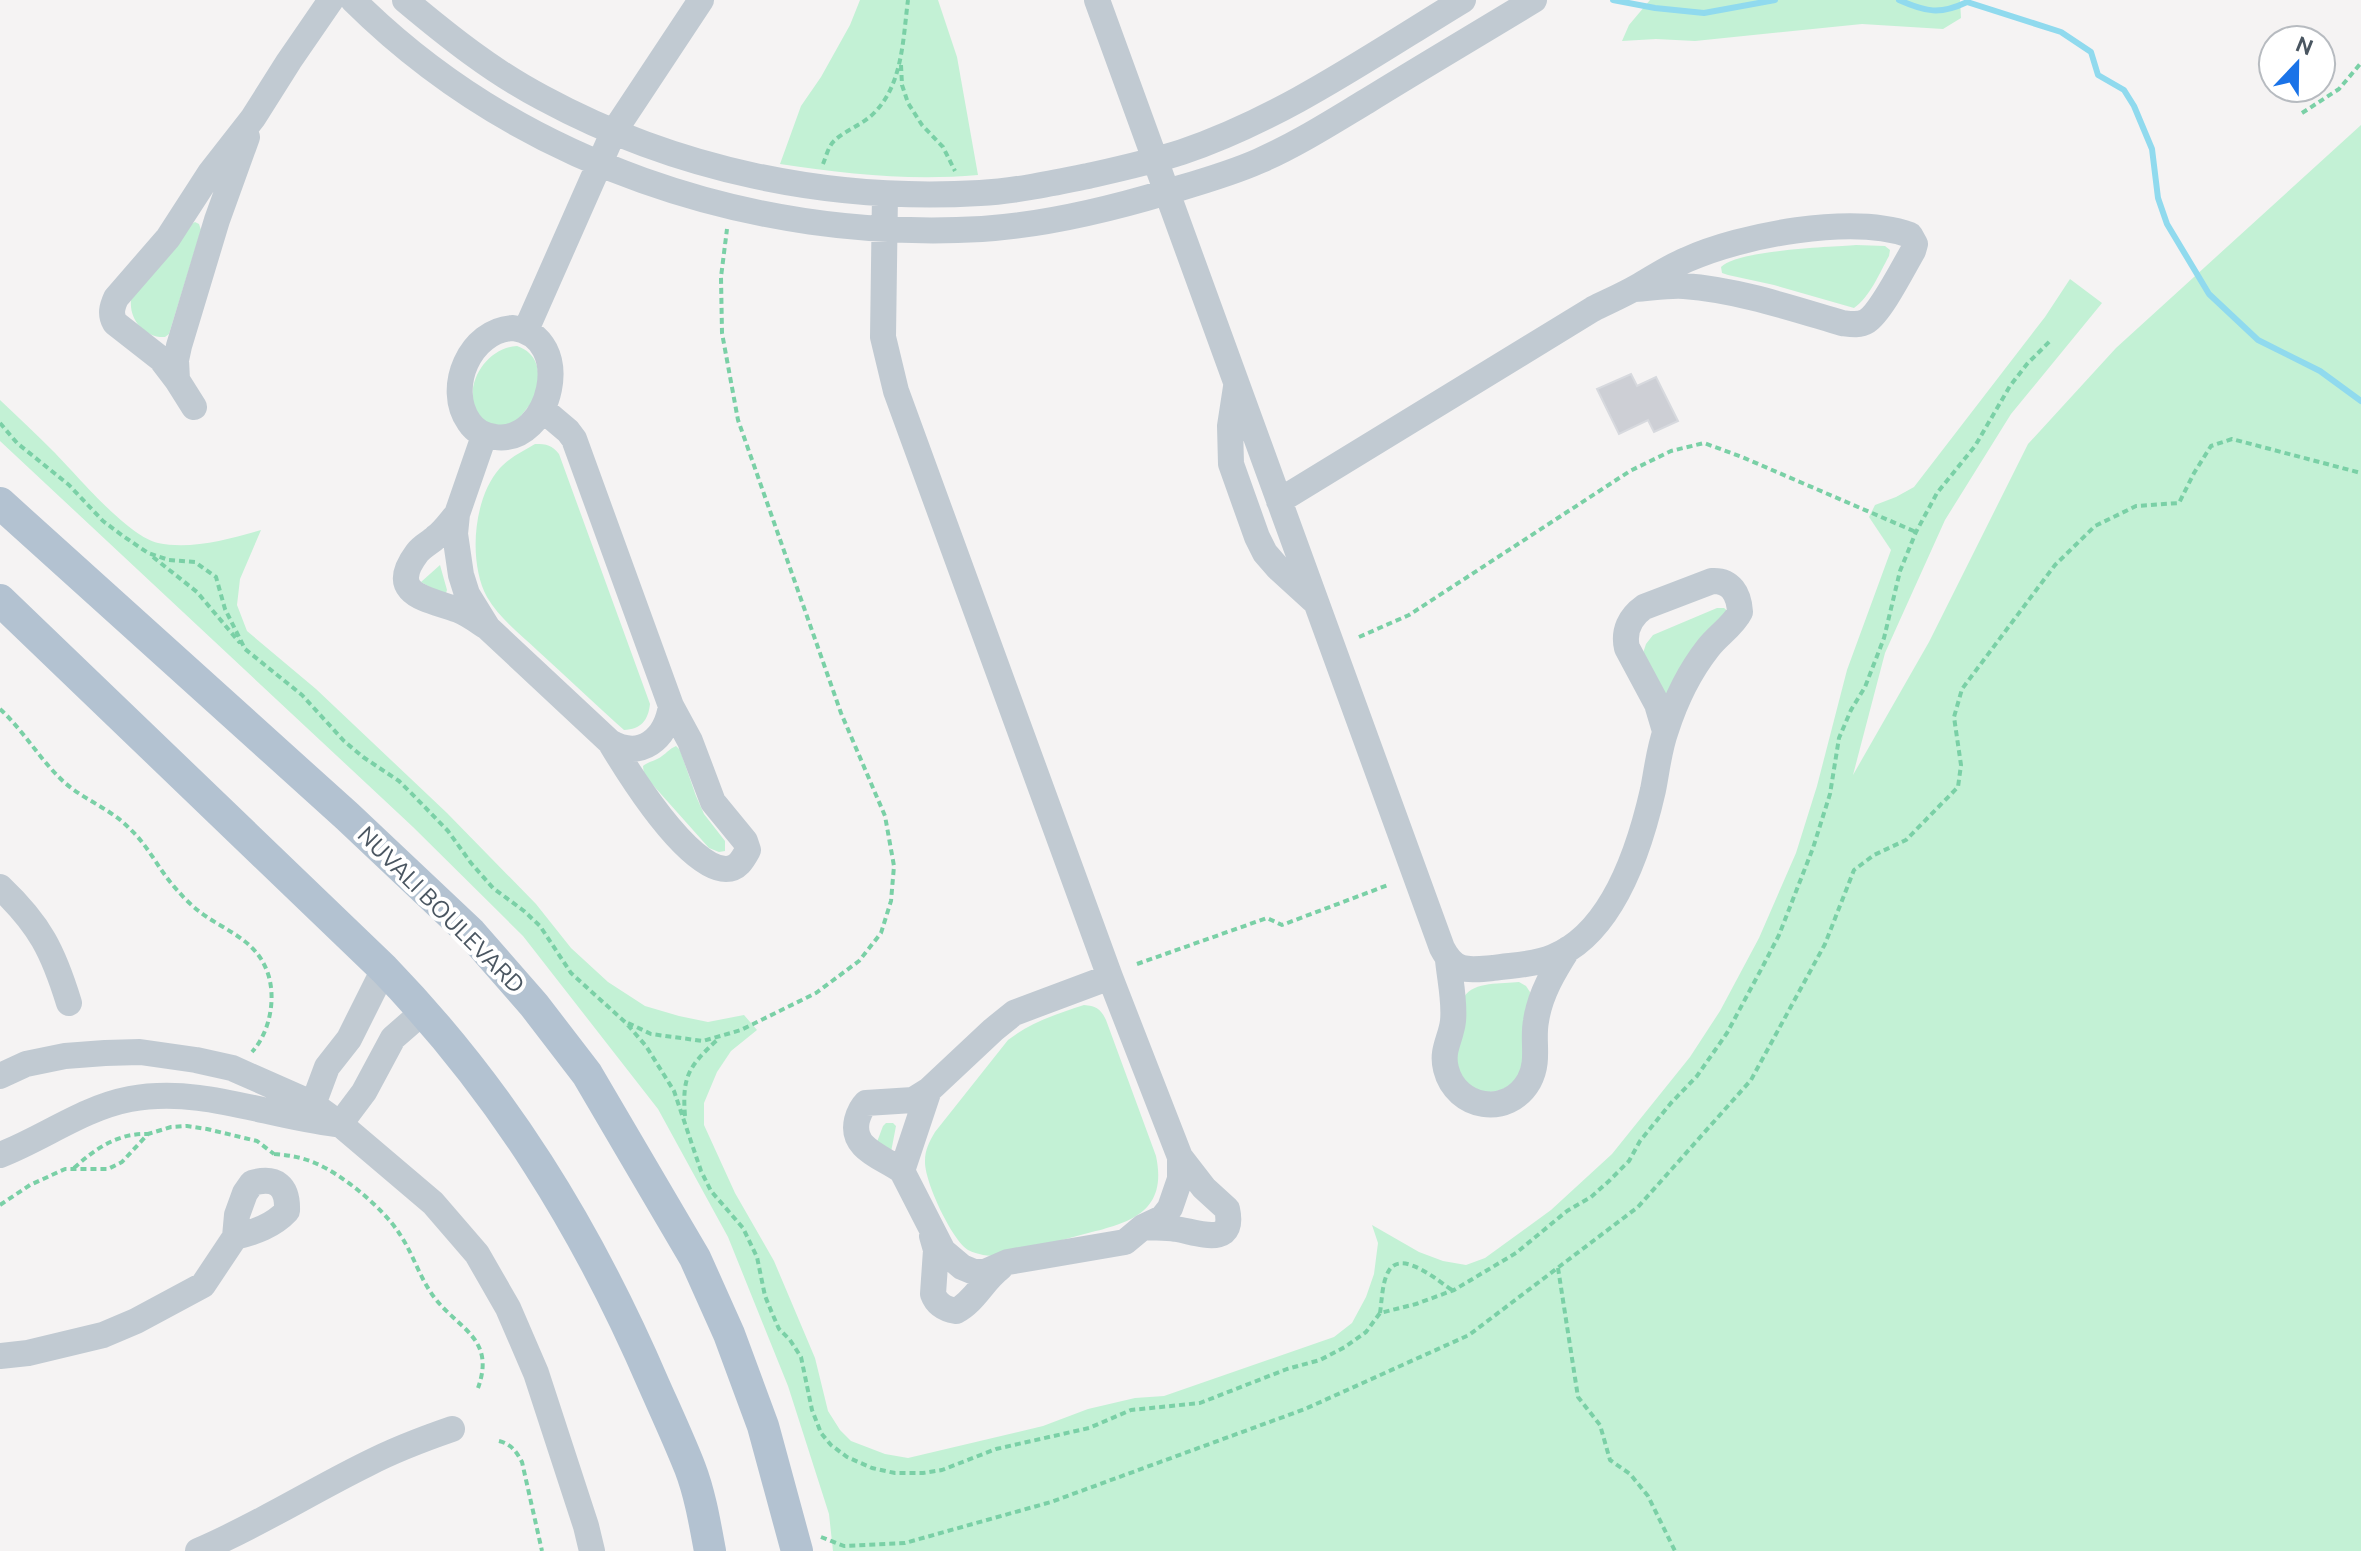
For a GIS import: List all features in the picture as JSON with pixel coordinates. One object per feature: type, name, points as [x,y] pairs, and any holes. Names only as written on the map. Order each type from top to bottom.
[{"type":"main road","name":"NUVALI BOULEVARD","points":[[0,503],[370,837],[471,933],[534,1005],[587,1074],[695,1258],[729,1334],[763,1426],[795,1540]]},
{"type":"main road","points":[[0,600],[384,969],[424,1011],[478,1078],[535,1157],[579,1230],[632,1333],[691,1471],[710,1551]]},
{"type":"street","points":[[194,407],[161,359],[115,323],[111,316],[116,298],[168,238],[331,0]]},
{"type":"street","points":[[353,0],[427,65],[478,101],[523,128],[599,163],[700,200],[773,217],[818,224],[927,230],[1000,227],[1061,219],[1167,192],[1259,161],[1318,130],[1534,0]]},
{"type":"street","points":[[405,0],[496,70],[541,97],[613,133],[711,166],[780,182],[885,194],[983,193],[1126,168],[1181,152],[1300,100],[1463,0]]},
{"type":"street","points":[[526,330],[613,133],[701,0]]},
{"type":"street","points":[[1097,0],[1448,960],[1453,1022],[1443,1055],[1449,1079],[1455,1090],[1464,1097],[1489,1105],[1501,1104],[1521,1091],[1529,1080],[1535,1067],[1536,1020],[1540,1003],[1551,975],[1568,949]]},
{"type":"street","points":[[177,380],[179,346],[217,220],[253,118]]},
{"type":"street","points":[[885,194],[883,337],[896,391],[1110,977],[1180,1157],[1204,1188],[1227,1209],[1228,1223],[1219,1235],[1211,1237],[1177,1229],[1143,1227]]},
{"type":"street","points":[[188,207],[217,220]]},
{"type":"street","points":[[1279,501],[1593,309],[1714,248],[1802,229],[1836,227],[1886,229],[1910,235],[1915,244],[1877,312],[1856,325],[1750,297],[1684,286],[1635,289]]},
{"type":"street","points":[[501,329],[526,330],[537,339],[550,365],[549,394],[542,409],[537,418],[512,436],[484,436],[470,424],[460,399],[460,386],[469,357],[489,335],[501,329]]},
{"type":"street","points":[[1236,383],[1230,426],[1231,464],[1257,537],[1278,568],[1316,602]]},
{"type":"street","points":[[542,409],[574,439],[671,706],[690,741],[713,802],[745,841],[748,850],[736,866],[727,869],[714,867],[699,857],[648,803],[610,742]]},
{"type":"street","points":[[484,436],[457,514],[455,534],[467,594],[488,628]]},
{"type":"street","points":[[457,514],[439,535],[420,549],[411,563],[407,577],[411,592],[417,597],[457,610],[488,628],[610,742],[623,750],[654,741],[669,719],[671,706]]},
{"type":"street","points":[[1448,960],[1457,967],[1469,970],[1534,963],[1554,957],[1588,932],[1607,909],[1638,846],[1665,731],[1701,657],[1740,612],[1733,588],[1723,582],[1712,581],[1644,607],[1626,629],[1627,648],[1657,704],[1665,731]]},
{"type":"street","points":[[0,887],[22,908],[42,934],[69,1003]]},
{"type":"street","points":[[309,1112],[327,1067],[349,1039],[384,969]]},
{"type":"street","points":[[1110,977],[1014,1013],[929,1090],[913,1100],[866,1103],[860,1109],[855,1132],[858,1141],[902,1171],[943,1251],[962,1267],[974,1272],[985,1272],[1008,1262],[1125,1242],[1143,1227],[1162,1218],[1170,1208],[1180,1179],[1180,1157]]},
{"type":"street","points":[[340,1124],[364,1092],[393,1038],[424,1011]]},
{"type":"street","points":[[0,1076],[26,1064],[65,1056],[140,1052],[232,1068],[309,1112],[340,1124],[433,1203],[477,1254],[508,1308],[536,1373],[592,1551]]},
{"type":"street","points":[[902,1171],[929,1090]]},
{"type":"street","points":[[0,1155],[91,1110],[129,1099],[163,1095],[196,1096],[309,1112]]},
{"type":"street","points":[[930,1229],[936,1250],[933,1294],[935,1300],[947,1310],[956,1311],[969,1303],[990,1276],[1008,1262]]},
{"type":"street","points":[[0,1356],[67,1345],[136,1321],[203,1285],[235,1237]]},
{"type":"street","points":[[198,1551],[248,1529],[369,1463],[452,1429]]},
{"type":"path","points":[[823,164],[834,141],[862,123],[881,104],[895,78],[908,0]]},
{"type":"path","points":[[900,58],[902,85],[908,103],[922,125],[943,147],[955,171]]},
{"type":"path","points":[[2302,113],[2339,89],[2361,63]]},
{"type":"path","points":[[626,1023],[651,1034],[703,1041],[741,1030],[816,993],[859,961],[881,933],[891,901],[894,866],[885,816],[841,713],[738,420],[722,333],[721,277],[727,229]]},
{"type":"path","points":[[795,1540],[809,1531],[828,1542],[844,1546],[905,1543],[1051,1502],[1305,1409],[1469,1335],[1638,1207],[1751,1080],[1825,944],[1854,870],[1874,855],[1906,840],[1958,787],[1961,765],[1954,717],[1962,689],[2055,565],[2095,526],[2136,506],[2179,503],[2211,446],[2232,439],[2361,473]]},
{"type":"path","points":[[1359,637],[1409,615],[1630,471],[1671,451],[1704,443],[1916,532]]},
{"type":"path","points":[[148,553],[197,592],[245,649]]},
{"type":"path","points":[[0,709],[14,721],[46,764],[67,784],[127,825],[145,844],[176,890],[200,912],[243,938],[258,953],[268,972],[270,1010],[265,1033],[250,1054]]},
{"type":"path","points":[[1137,964],[1267,918],[1282,925],[1388,885]]},
{"type":"path","points":[[686,1123],[683,1090],[688,1076],[718,1038]]},
{"type":"path","points":[[0,1205],[51,1174],[74,1168],[108,1169],[122,1162],[148,1134],[157,1129],[187,1126],[257,1141],[274,1154],[301,1158],[328,1170],[364,1197],[398,1230],[435,1299],[467,1329],[478,1347],[483,1374],[478,1388]]},
{"type":"path","points":[[74,1168],[108,1142],[124,1135],[148,1134]]},
{"type":"path","points":[[274,1154],[275,1162]]},
{"type":"path","points":[[1380,1313],[1386,1280],[1390,1269],[1397,1263],[1405,1262],[1417,1267],[1454,1290]]},
{"type":"path","points":[[1558,1267],[1578,1397],[1600,1425],[1610,1460],[1630,1474],[1648,1496],[1675,1551]]},
{"type":"path","points":[[499,1441],[516,1450],[522,1462],[542,1551]]},
{"type":"path","points":[[844,1546],[849,1551]]},
{"type":"green space","points":[[860,0],[938,0],[957,57],[978,175],[879,176],[780,164],[801,106],[850,25]]},
{"type":"green space","points":[[1650,0],[1960,0],[1961,18],[1943,29],[1862,24],[1695,41],[1622,41],[1629,25]]},
{"type":"green space","points":[[2361,125],[2361,1551],[833,1551],[829,1514],[788,1386],[728,1237],[658,1109],[523,936],[413,827],[0,441],[0,400],[117,517],[158,543],[197,544],[261,530],[240,579],[237,605],[247,631],[316,689],[447,813],[536,904],[571,948],[608,982],[645,1006],[679,1016],[708,1022],[744,1015],[757,1030],[731,1051],[717,1072],[704,1103],[704,1125],[735,1193],[774,1261],[815,1358],[828,1411],[851,1441],[885,1454],[908,1458],[1043,1426],[1088,1409],[1135,1398],[1164,1396],[1334,1337],[1352,1323],[1374,1274],[1378,1243],[1372,1225],[1419,1252],[1466,1265],[1485,1258],[1551,1210],[1612,1154],[1690,1057],[1720,1011],[1759,938],[1796,853],[1847,670],[1891,550],[1869,517],[1875,505],[1914,487],[2045,317],[2070,279],[2102,303],[2011,414],[1945,520],[1885,653],[1853,775],[1929,642],[2028,444],[2116,348]]},
{"type":"green space","points":[[195,222],[201,230],[169,334],[165,337],[144,331],[135,320],[131,300]]},
{"type":"green space","points":[[1885,246],[1890,250],[1874,284],[1854,308],[1722,273],[1721,267],[1745,257],[1785,250]]},
{"type":"green space","points":[[517,346],[525,349],[534,359],[539,393],[509,431],[480,420],[473,391],[478,372],[484,364],[499,351]]},
{"type":"green space","points":[[535,444],[549,446],[559,454],[650,704],[645,719],[635,728],[624,730],[504,619],[492,605],[481,583],[476,531],[484,496],[500,468]]},
{"type":"green space","points":[[440,565],[447,590],[442,594],[421,582]]},
{"type":"green space","points":[[1717,608],[1729,612],[1696,672],[1664,696],[1643,653],[1646,644],[1653,635]]},
{"type":"green space","points":[[676,746],[704,814],[725,841],[725,851],[709,848],[644,775],[643,766]]},
{"type":"green space","points":[[1519,982],[1530,992],[1523,1066],[1507,1087],[1485,1092],[1474,1088],[1465,1082],[1458,1071],[1455,1058],[1464,997],[1481,986]]},
{"type":"green space","points":[[1084,1005],[1098,1009],[1106,1020],[1156,1156],[1156,1193],[1139,1214],[1111,1227],[999,1256],[968,1250],[947,1223],[929,1182],[925,1161],[929,1143],[1008,1040],[1035,1023]]},
{"type":"green space","points":[[886,1123],[896,1126],[891,1152],[877,1142]]},
{"type":"building","points":[[1631,374],[1637,386],[1656,377],[1678,421],[1654,432],[1648,420],[1619,434],[1597,389]]},
{"type":"waterway","points":[[1613,0],[1704,13],[1775,0]]},
{"type":"waterway","points":[[1899,0],[1933,10],[1949,9],[1967,2],[2061,32],[2091,52],[2098,75],[2124,90],[2134,106],[2152,149],[2158,198],[2167,224],[2209,294],[2258,340],[2320,371],[2361,401]]}]
